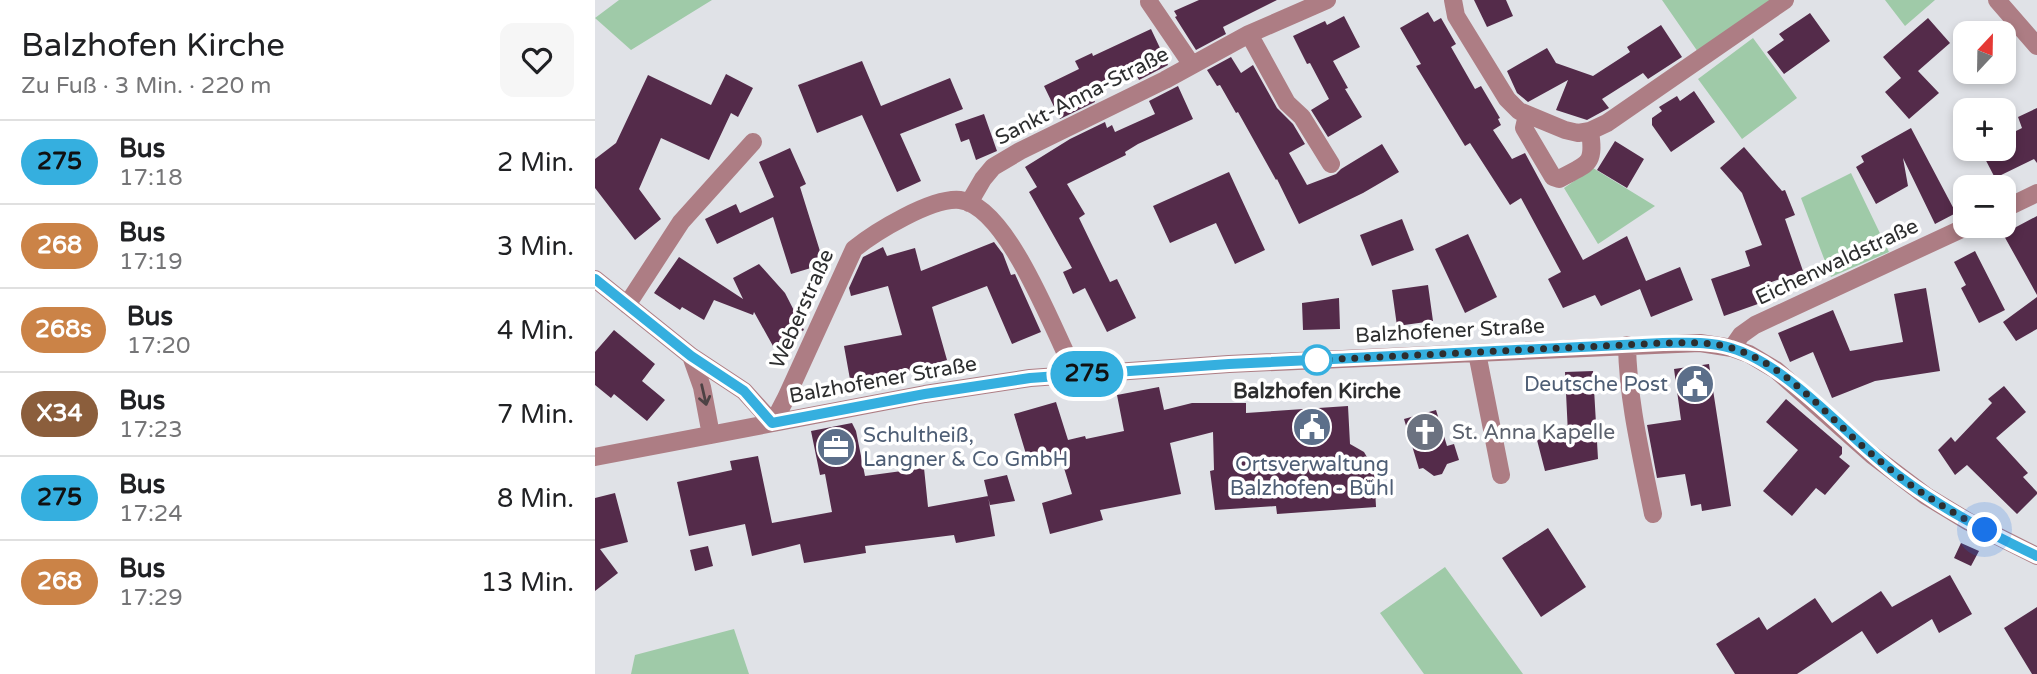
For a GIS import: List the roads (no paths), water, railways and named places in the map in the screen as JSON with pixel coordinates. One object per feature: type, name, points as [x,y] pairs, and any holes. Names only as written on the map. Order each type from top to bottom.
[{"type":"street","name":"Sankt-Anna-Straße","points":[[969,203],[993,167],[1020,151],[1249,34],[1327,0]]},
{"type":"street","points":[[1453,0],[1456,16],[1511,105],[1527,116],[1578,133],[1607,123],[1785,0]]},
{"type":"street","points":[[1997,0],[2037,46]]},
{"type":"street","name":"Sankt-Anna-Straße","points":[[1149,2],[1192,65]]},
{"type":"street","points":[[1249,34],[1287,103],[1302,117],[1331,164]]},
{"type":"street","points":[[1527,116],[1524,128],[1553,177],[1559,179],[1589,162],[1593,152],[1590,131]]},
{"type":"street","points":[[627,305],[681,222],[753,142]]},
{"type":"street","points":[[2016,203],[2037,193]]},
{"type":"street","name":"Weberstraße","points":[[772,423],[854,249],[917,211],[952,200],[969,203]]},
{"type":"street","points":[[969,203],[988,215],[1016,253],[1074,375]]},
{"type":"street","name":"Eichenwaldstraße","points":[[1732,348],[1741,335],[1755,324],[1953,233]]},
{"type":"street","points":[[595,279],[691,356],[744,391],[772,423]]},
{"type":"street","name":"Balzhofener Straße","points":[[595,457],[974,386],[1074,375],[1229,364],[1700,343],[1732,348],[1761,361],[1787,379],[1872,455],[1926,496],[2037,555]]},
{"type":"street","points":[[1627,345],[1633,416],[1653,514]]},
{"type":"street","points":[[1478,353],[1501,475]]},
{"type":"street","points":[[691,356],[702,387],[711,435]]},
{"type":"place","name":"Balzhofen Kirche","points":[[1317,360]]},
{"type":"place","name":"Deutsche Post","points":[[1695,384]]},
{"type":"place","name":"Ortsverwaltung Balzhofen - Bühl","points":[[1312,427]]},
{"type":"place","name":"St. Anna Kapelle","points":[[1425,432]]},
{"type":"place","name":"Schultheiß, Langner & Co GmbH","points":[[836,447]]}]
